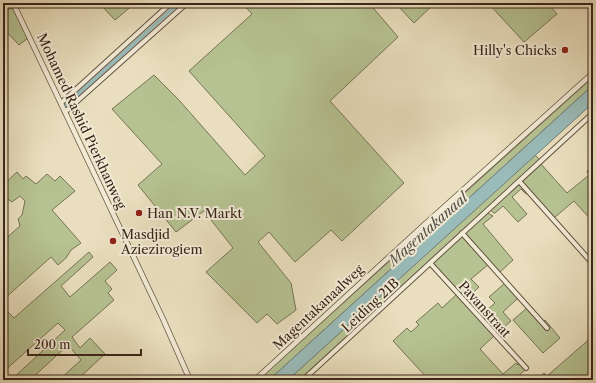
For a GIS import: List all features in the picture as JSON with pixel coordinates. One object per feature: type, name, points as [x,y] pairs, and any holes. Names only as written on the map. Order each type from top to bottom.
[{"type":"street","name":"Mohamed Rashid Pierkhanweg","points":[[13,3],[66,112],[190,380]]},
{"type":"street","points":[[61,103],[171,3]]},
{"type":"street","points":[[66,112],[187,3]]},
{"type":"street","name":"Magentakanaalweg","points":[[255,380],[593,73]]},
{"type":"street","name":"Leiding 21B","points":[[303,380],[592,114]]},
{"type":"street","points":[[519,181],[593,264]]},
{"type":"street","points":[[462,234],[547,328]]},
{"type":"street","name":"Pavanstraat","points":[[430,263],[526,368]]},
{"type":"green space","points":[[99,3],[135,3],[115,20]]},
{"type":"green space","points":[[242,3],[369,3],[398,37],[330,101],[404,183],[342,241],[331,230],[295,262],[269,232],[258,242],[291,283],[296,310],[277,324],[267,314],[257,323],[206,272],[233,248],[204,211],[176,232],[138,185],[162,164],[112,109],[154,75],[178,99],[245,175],[265,156],[189,71],[252,14]]},
{"type":"green space","points":[[395,3],[435,3],[414,23]]},
{"type":"green space","points":[[488,3],[547,3],[557,14],[524,42]]},
{"type":"green space","points":[[11,8],[14,10],[28,38],[19,45],[3,28],[3,13]]},
{"type":"green space","points":[[593,77],[593,85],[269,380],[258,380]]},
{"type":"green space","points":[[535,155],[540,160],[299,380],[288,380]]},
{"type":"green space","points":[[540,163],[567,193],[589,175],[587,171],[593,166],[593,222],[574,201],[554,218],[522,181]]},
{"type":"green space","points":[[17,172],[23,179],[26,176],[36,184],[47,174],[55,181],[60,176],[75,191],[52,210],[81,243],[71,250],[66,258],[58,265],[51,257],[3,300],[3,241],[20,226],[18,219],[22,215],[25,201],[20,196],[12,202],[3,196],[3,185]]},
{"type":"green space","points":[[517,185],[522,186],[528,193],[526,194],[521,189],[512,197],[527,214],[518,222],[503,206],[495,213],[490,210]]},
{"type":"green space","points":[[486,213],[493,216],[483,224],[513,260],[499,273],[465,233]]},
{"type":"green space","points":[[461,237],[463,237],[489,264],[471,279],[479,287],[465,300],[433,265],[433,262]]},
{"type":"green space","points":[[89,252],[93,257],[61,286],[70,297],[110,262],[117,270],[105,281],[112,289],[108,293],[114,300],[72,337],[80,348],[90,338],[105,354],[77,380],[59,380],[81,360],[68,345],[30,380],[11,380],[65,330],[58,323],[3,372],[3,317],[8,312],[14,318]]},
{"type":"green space","points":[[505,283],[518,298],[503,312],[511,321],[496,334],[480,316],[495,303],[489,297]]},
{"type":"green space","points":[[457,294],[494,336],[480,349],[503,374],[516,363],[518,365],[520,364],[526,369],[514,380],[429,380],[393,341],[407,328],[411,332],[419,325],[416,322],[438,303],[442,308]]},
{"type":"green space","points":[[527,308],[541,324],[545,320],[560,338],[543,353],[513,320]]},
{"type":"green space","points":[[593,336],[593,380],[536,380],[544,373],[547,376]]},
{"type":"water","points":[[593,85],[593,103],[288,380],[269,380]]},
{"type":"waterway","points":[[66,105],[179,3]]},
{"type":"place","name":"Hilly's Chicks","points":[[565,50]]},
{"type":"place","name":"Han N.V. Markt","points":[[139,213]]},
{"type":"place","name":"Masdjid Aziezirogiem","points":[[113,241]]},
{"type":"water label","name":"Magentakanaal","points":[[428,229]]}]
